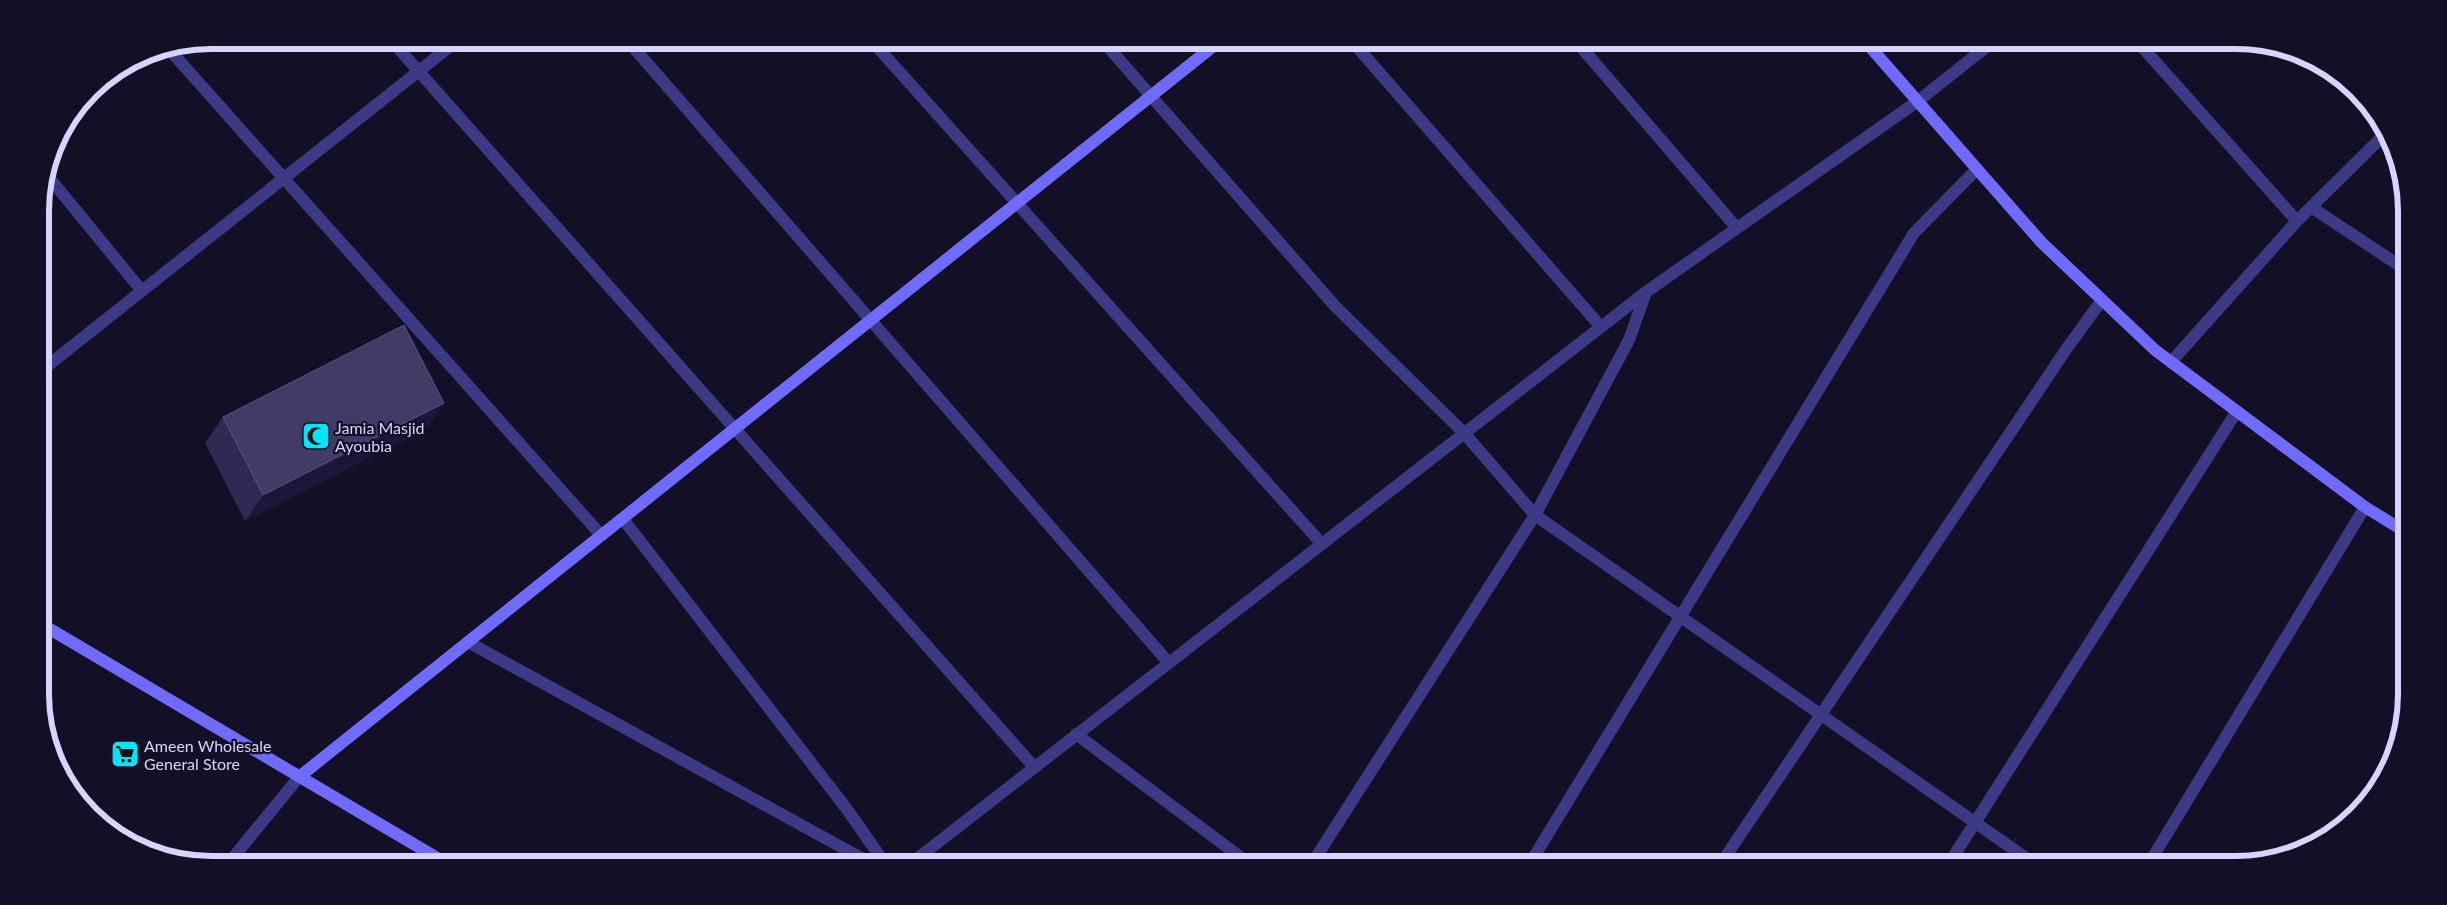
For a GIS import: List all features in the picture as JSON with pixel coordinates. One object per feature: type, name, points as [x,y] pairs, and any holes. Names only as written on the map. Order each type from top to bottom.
[{"type":"street","points":[[400,49],[1034,766]]},
{"type":"street","points":[[49,365],[447,49]]},
{"type":"street","points":[[635,49],[1168,662]]},
{"type":"street","points":[[879,49],[1321,544]]},
{"type":"street","points":[[1110,49],[1335,306],[1464,433],[1535,515],[2023,856]]},
{"type":"street","points":[[234,856],[299,777],[1210,49]]},
{"type":"street","points":[[1359,49],[1601,327]]},
{"type":"street","points":[[1583,49],[1736,228]]},
{"type":"street","points":[[1872,49],[2041,242],[2155,350],[2365,507],[2398,528]]},
{"type":"street","points":[[920,856],[1646,292],[1918,101],[1984,49]]},
{"type":"street","points":[[2144,49],[2296,221]]},
{"type":"street","points":[[173,53],[601,535]]},
{"type":"street","points":[[2171,362],[2296,221],[2381,138]]},
{"type":"street","points":[[1534,856],[1914,233],[1977,169]]},
{"type":"street","points":[[52,181],[142,291]]},
{"type":"street","points":[[2311,207],[2398,265]]},
{"type":"street","points":[[1317,856],[1535,515],[1630,340],[1646,292]]},
{"type":"street","points":[[1726,856],[2067,348],[2102,300]]},
{"type":"street","points":[[1954,856],[2237,411]]},
{"type":"street","points":[[2153,856],[2365,507]]},
{"type":"street","points":[[623,519],[846,808],[880,856]]},
{"type":"street","points":[[49,629],[433,856]]},
{"type":"street","points":[[468,642],[858,856]]},
{"type":"street","points":[[1076,734],[1239,856]]},
{"type":"building","name":"Jamia Masjid Ayoubia","points":[[404,325],[444,403],[263,495],[223,417]]},
{"type":"place","name":"Jamia Masjid Ayoubia","points":[[316,436]]},
{"type":"place","name":"Ameen Wholesale General Store","points":[[125,754]]}]
